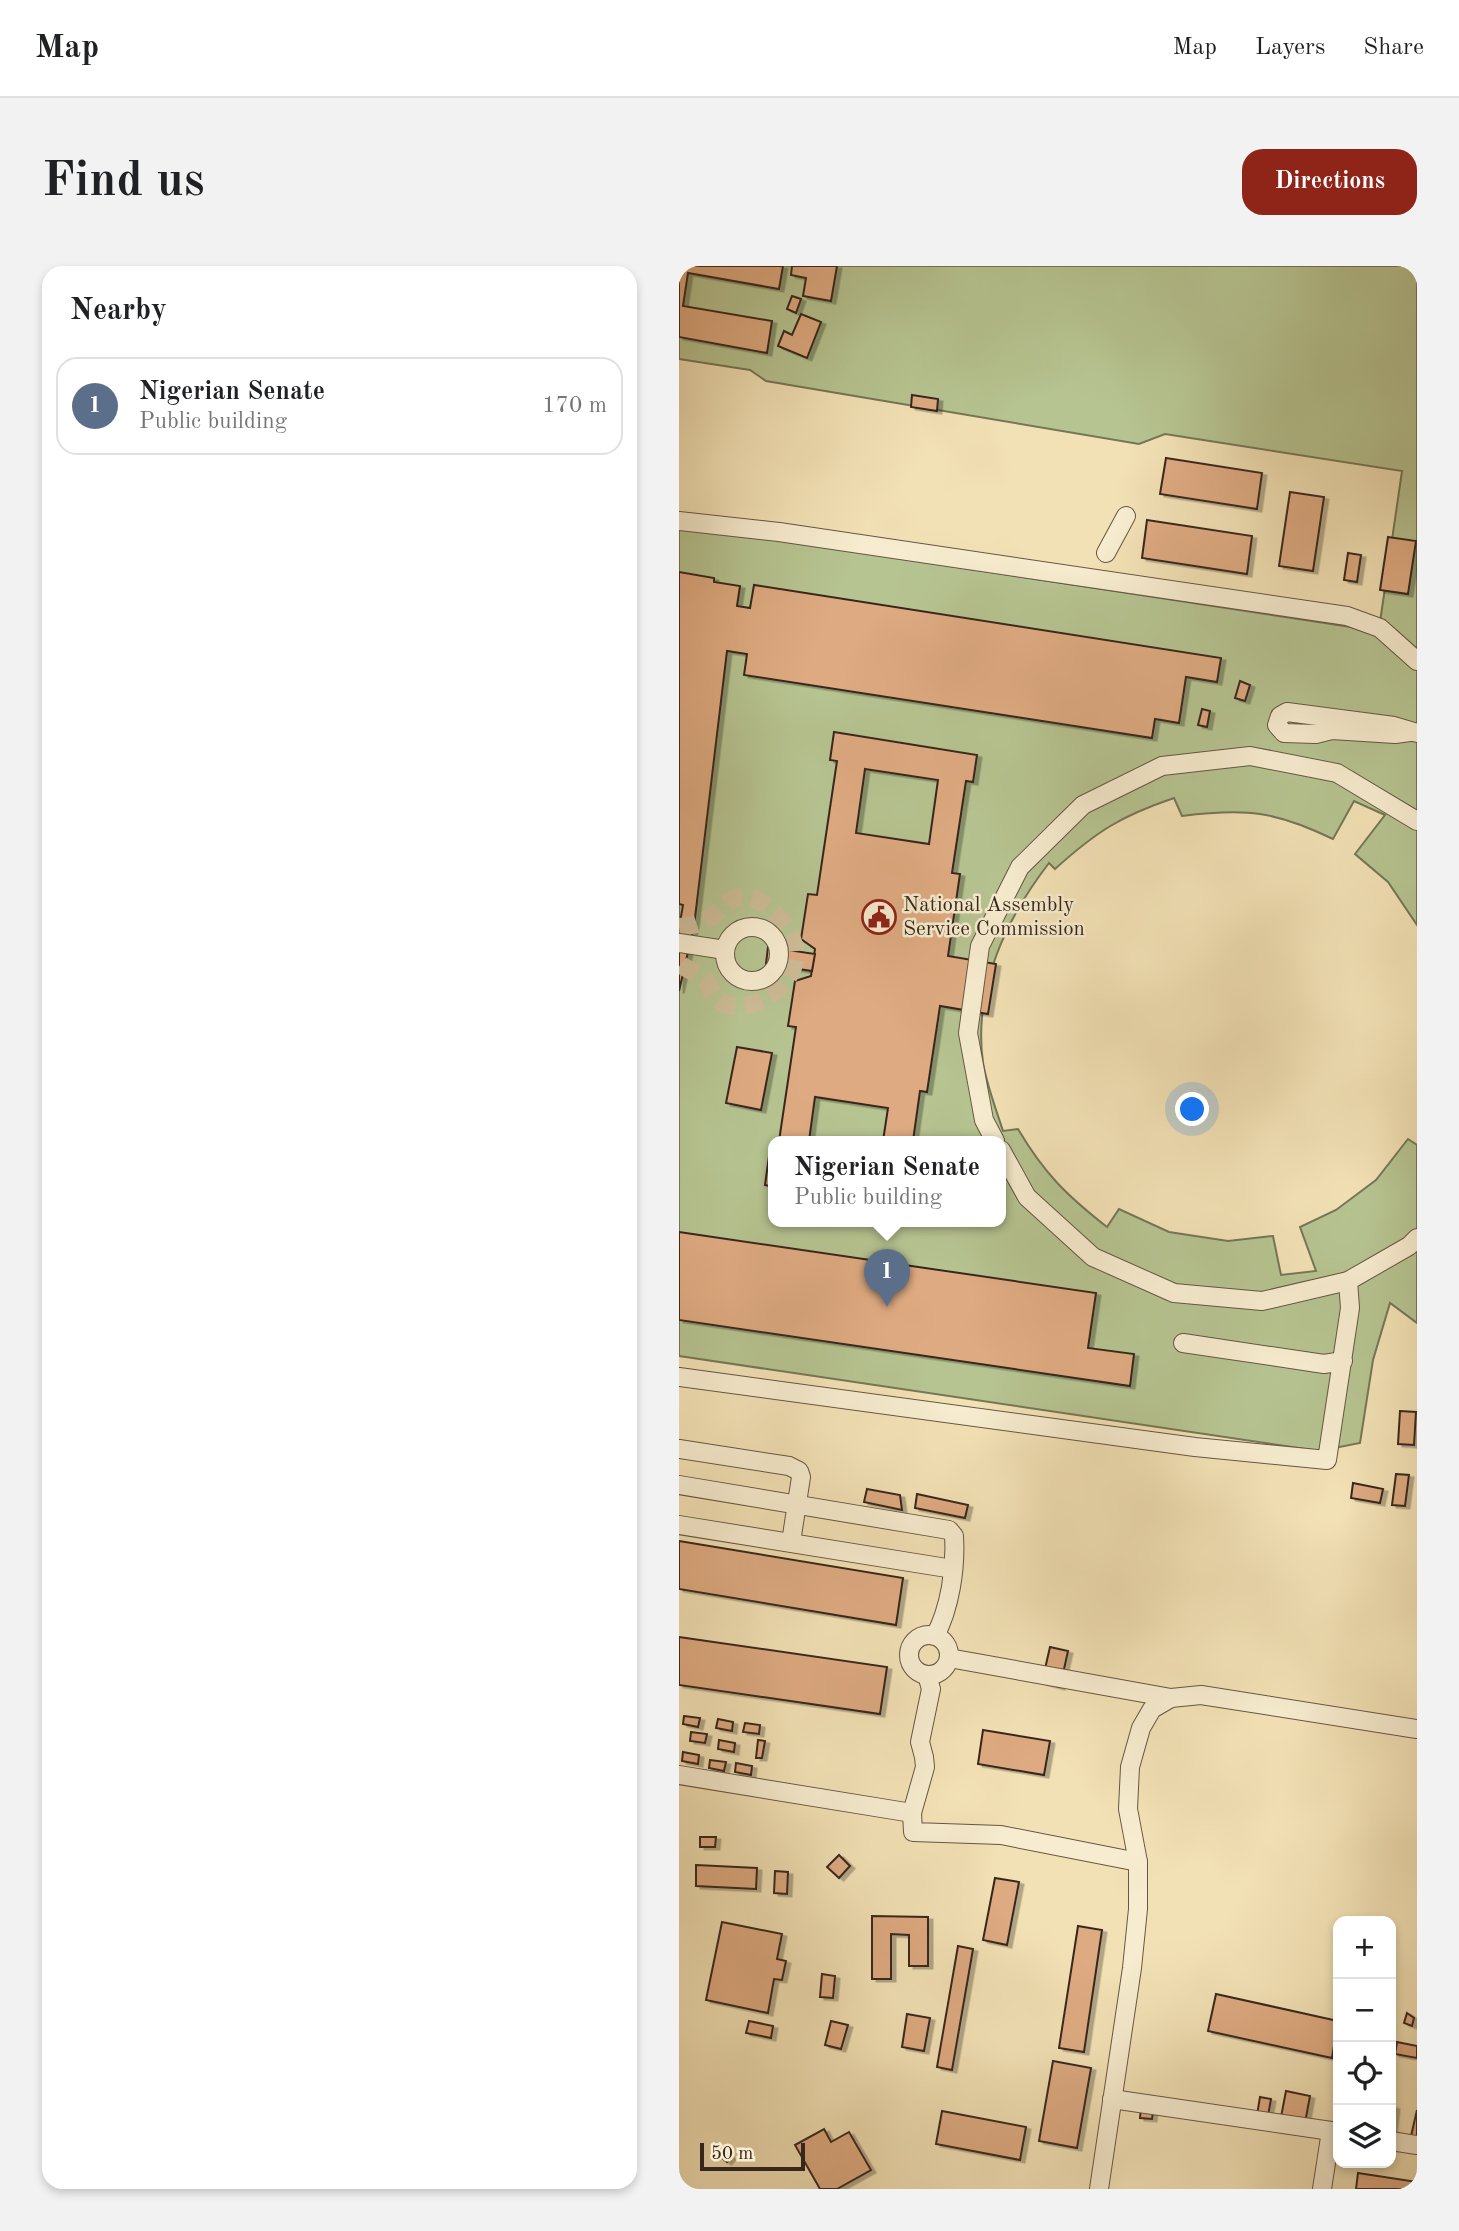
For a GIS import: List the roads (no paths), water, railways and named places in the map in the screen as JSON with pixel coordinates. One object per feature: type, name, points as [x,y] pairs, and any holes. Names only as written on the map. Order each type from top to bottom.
[{"type":"street","points":[[1106,553],[1126,516]]},
{"type":"street","points":[[679,521],[779,532],[1347,616],[1380,628],[1417,661]]},
{"type":"street","points":[[1287,712],[1394,726],[1413,732],[1395,734],[1332,730],[1316,734],[1284,733],[1277,725],[1280,716],[1287,712]]},
{"type":"street","points":[[992,1136],[984,1120],[968,1033],[980,946],[1020,867],[1083,805],[1162,766],[1250,756],[1337,773],[1416,816]]},
{"type":"street","points":[[679,943],[725,950]]},
{"type":"street","points":[[1006,1159],[1027,1198],[1093,1257],[1174,1293],[1262,1301],[1348,1281],[1417,1238]]},
{"type":"street","points":[[679,1377],[1195,1447],[1327,1460],[1350,1308],[1348,1281]]},
{"type":"street","points":[[1183,1343],[1324,1364],[1343,1362]]},
{"type":"street","points":[[679,1449],[796,1468],[801,1477],[791,1542]]},
{"type":"street","points":[[679,1485],[949,1531],[954,1536],[953,1569],[944,1620],[935,1636]]},
{"type":"street","points":[[679,1525],[953,1569]]},
{"type":"street","points":[[935,1636],[946,1644],[949,1658],[947,1664],[940,1672],[927,1675],[920,1673],[911,1663],[910,1648],[921,1637],[935,1636]]},
{"type":"street","points":[[949,1658],[1171,1698],[1201,1695],[1417,1729]]},
{"type":"street","points":[[927,1675],[931,1689],[920,1742],[925,1767],[912,1813],[913,1832],[1001,1835],[1138,1862]]},
{"type":"street","points":[[1100,2189],[1138,1909],[1138,1862],[1128,1809],[1130,1767],[1140,1728],[1152,1709],[1171,1698]]},
{"type":"street","points":[[679,1775],[912,1813]]},
{"type":"street","points":[[1112,2099],[1333,2132]]},
{"type":"street","points":[[1322,2189],[1333,2141]]},
{"type":"street","points":[[1396,2142],[1417,2145]]},
{"type":"tunnel","points":[[679,927],[706,920],[735,898],[750,898],[766,906],[781,919],[791,935],[795,953],[792,970],[777,990],[744,1006],[721,1002],[703,978],[679,963]]},
{"type":"place","name":"National Assembly Service Commission","points":[[879,917]]},
{"type":"place","name":"Nigerian Senate","points":[[887,1307]]}]
